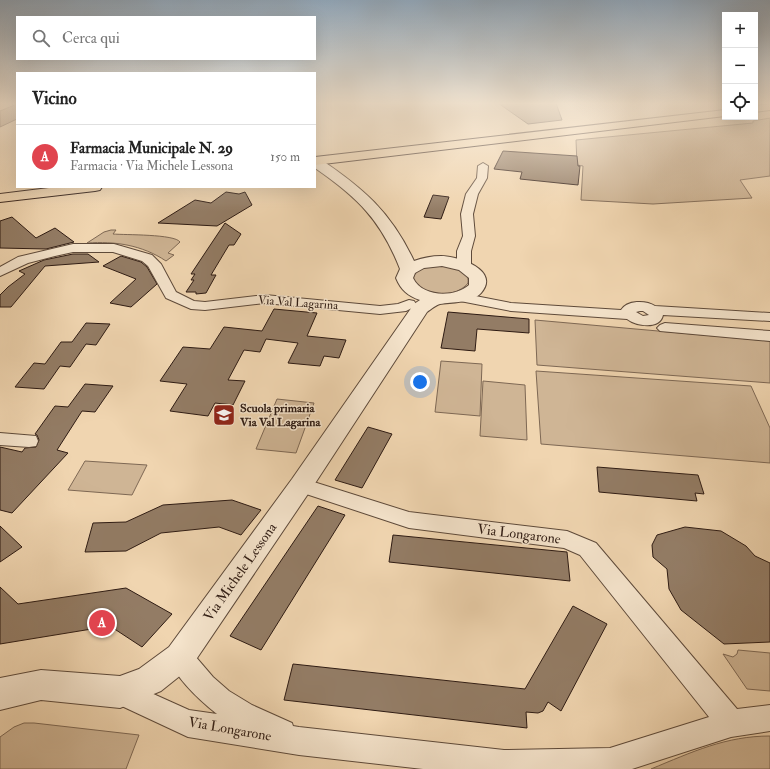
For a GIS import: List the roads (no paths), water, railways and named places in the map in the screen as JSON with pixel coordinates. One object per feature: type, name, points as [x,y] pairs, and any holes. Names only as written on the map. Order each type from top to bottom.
[{"type":"highway","points":[[316,154],[444,139]]},
{"type":"highway","points":[[316,162],[505,139]]},
{"type":"highway","points":[[0,189],[16,187]]},
{"type":"highway","points":[[0,198],[86,188]]},
{"type":"street","points":[[316,163],[362,198],[384,224],[401,249],[409,269],[436,262],[464,258]]},
{"type":"street","points":[[483,166],[482,178],[472,194],[467,214],[469,236],[464,258],[477,276],[481,287],[494,297],[512,301],[630,312],[636,319],[645,320],[658,318],[770,325]]},
{"type":"street","name":"Via Val Lagarina","points":[[0,272],[23,260],[54,252],[79,248],[114,248],[131,252],[150,261],[154,264],[171,294],[191,304],[205,306],[265,299],[380,310],[401,308],[409,296]]},
{"type":"street","points":[[401,249],[414,258],[436,262]]},
{"type":"street","name":"Via Michele Lessona","points":[[407,328],[409,296],[404,280],[405,274],[409,269]]},
{"type":"street","points":[[460,297],[476,288],[478,282]]},
{"type":"street","points":[[409,296],[423,296],[435,299],[460,297],[512,307],[630,312]]},
{"type":"street","name":"Via Michele Lessona","points":[[0,694],[41,685],[120,692],[150,680],[180,657],[302,485],[421,306],[435,299]]},
{"type":"street","points":[[658,318],[770,325]]},
{"type":"street","points":[[0,439],[29,441]]},
{"type":"street","name":"Via Longarone","points":[[302,485],[409,520],[566,540],[588,549],[731,723]]},
{"type":"street","name":"Via Longarone","points":[[180,657],[205,686],[220,700],[244,715],[299,741]]},
{"type":"street","name":"Via Longarone","points":[[120,692],[188,723],[299,741],[504,764],[610,762],[731,723],[770,718]]},
{"type":"place","name":"Scuola primaria Via Val Lagarina","points":[[224,415]]},
{"type":"place","name":"Farmacia Municipale N. 29","points":[[102,623]]}]
